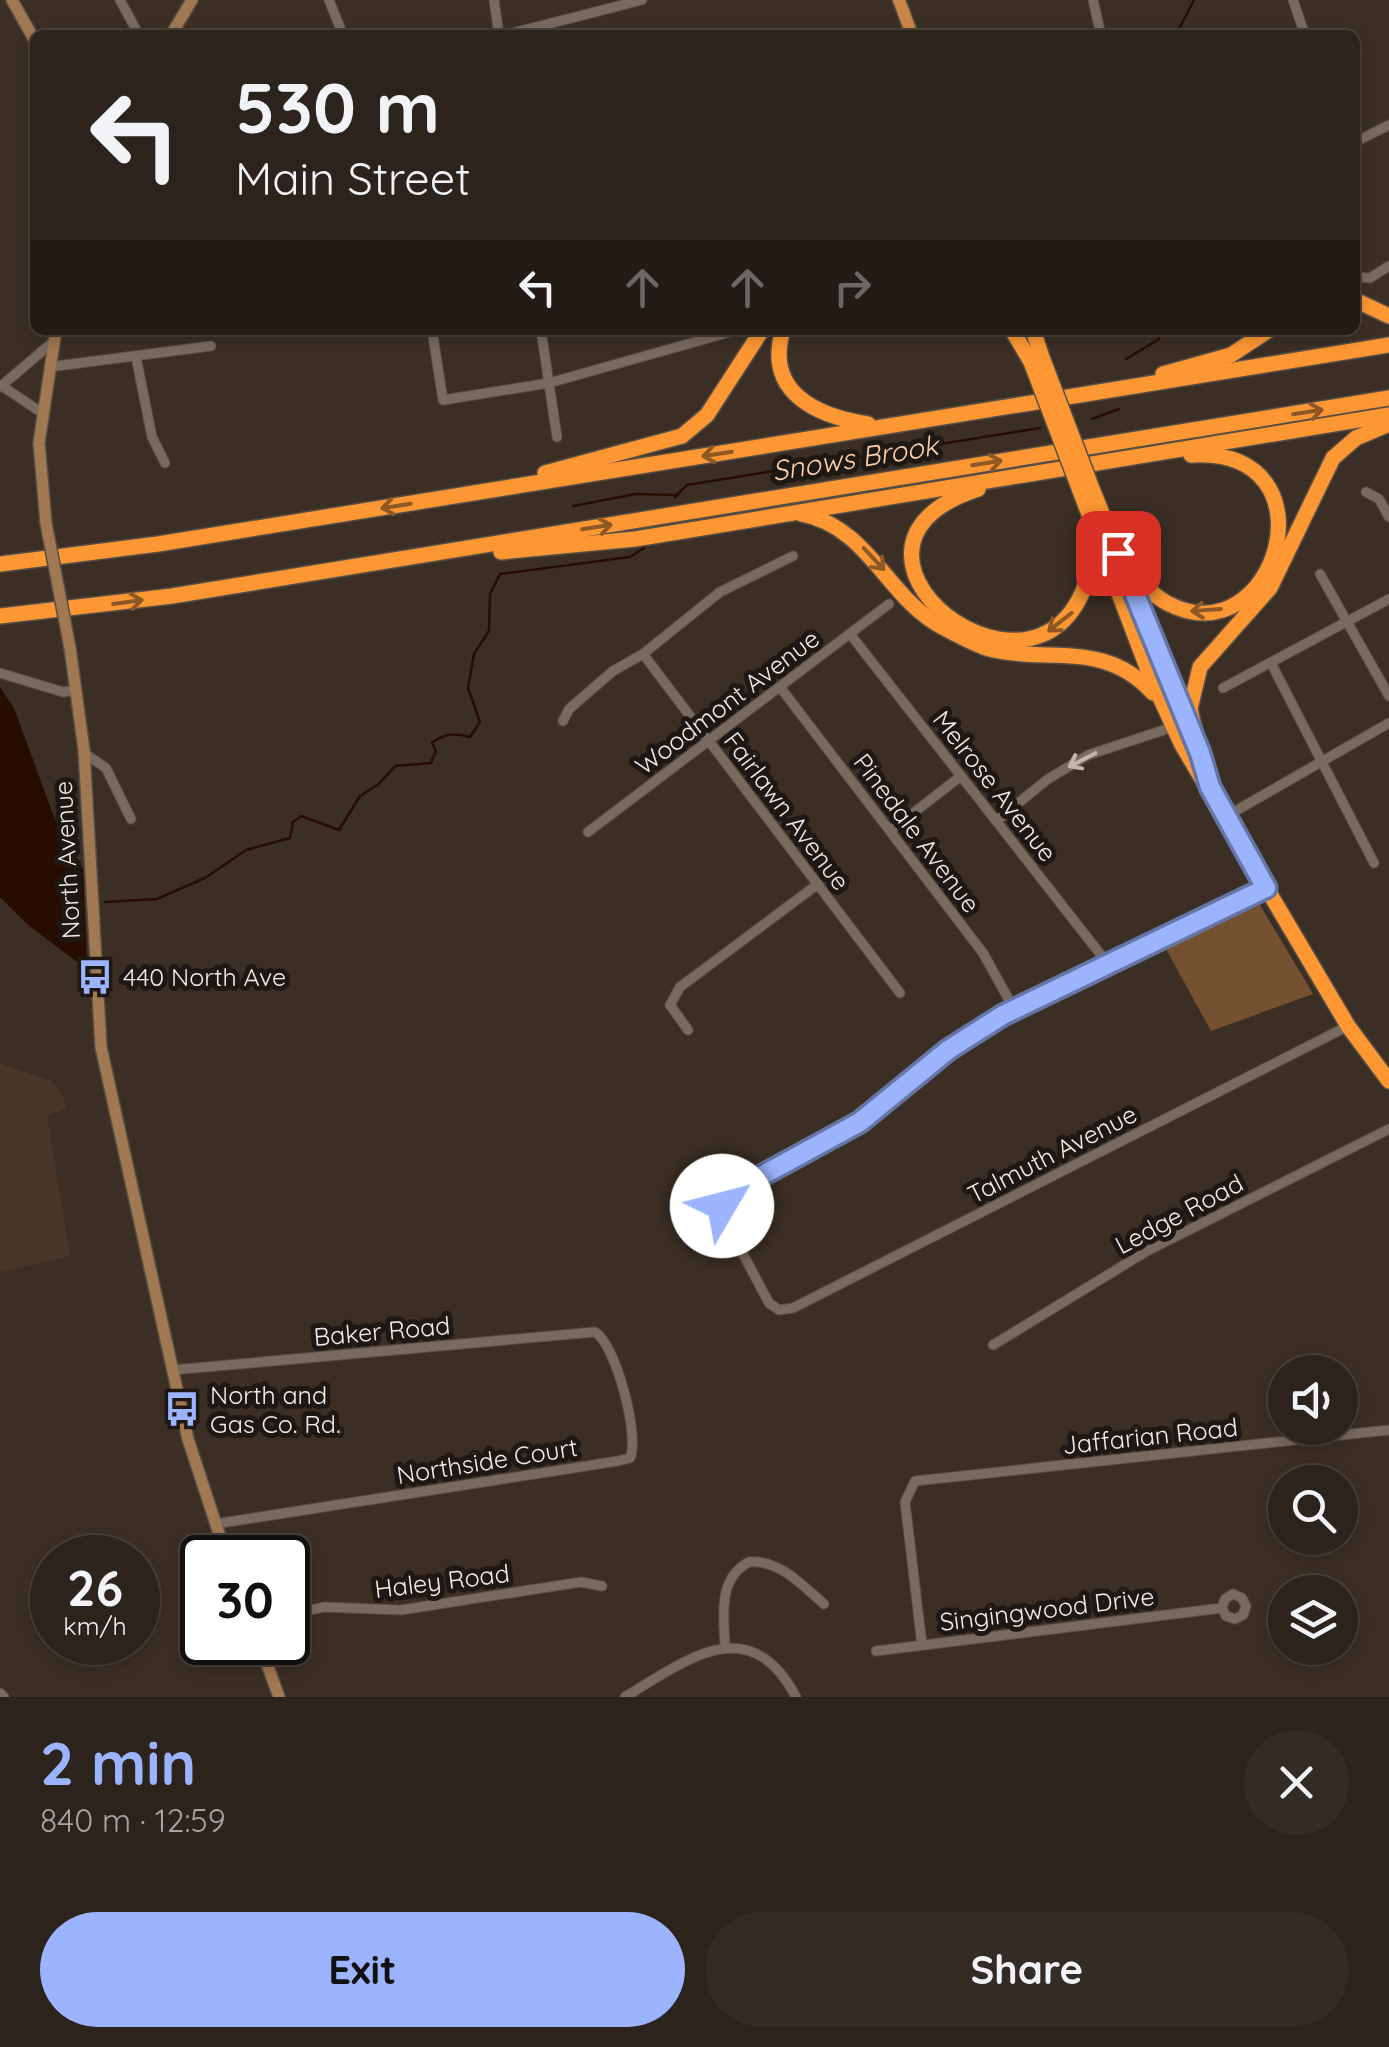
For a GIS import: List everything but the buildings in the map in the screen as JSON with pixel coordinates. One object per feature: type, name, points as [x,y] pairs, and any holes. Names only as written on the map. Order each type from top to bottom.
[{"type":"highway","points":[[1360,302],[1389,316]]},
{"type":"highway","points":[[437,500],[648,448],[682,436],[707,415],[759,335]]},
{"type":"highway","points":[[782,335],[778,363],[796,398],[834,418],[882,426]]},
{"type":"highway","points":[[1027,335],[1085,487],[1118,553],[1200,753]]},
{"type":"highway","points":[[1102,391],[1231,355],[1261,335]]},
{"type":"highway","points":[[0,564],[158,544],[1389,345]]},
{"type":"highway","points":[[0,616],[172,596],[1389,398]]},
{"type":"highway","points":[[398,560],[634,539],[1389,415]]},
{"type":"highway","points":[[1210,787],[1190,709],[1200,667],[1276,577],[1316,486],[1333,458],[1356,438],[1389,424]]},
{"type":"highway","points":[[1118,553],[1168,603],[1190,611],[1216,611],[1253,591],[1276,551],[1280,530],[1273,493],[1247,466],[1228,457],[1200,454],[1137,458]]},
{"type":"highway","points":[[1014,477],[959,495],[930,512],[920,525],[912,570],[924,596],[946,616],[988,636],[1010,640],[1050,632],[1078,603],[1093,561],[1096,536]]},
{"type":"highway","points":[[1085,487],[1096,536],[1174,727],[1348,1026],[1389,1081]]},
{"type":"highway","points":[[792,512],[834,523],[868,551],[938,625],[986,648],[1117,664],[1138,678],[1163,704]]},
{"type":"main road","points":[[12,0],[30,32]]},
{"type":"main road","points":[[175,30],[192,0]]},
{"type":"main road","points":[[899,0],[910,30]]},
{"type":"main road","name":"North Avenue","points":[[54,336],[38,458],[84,753],[101,1047],[172,1370],[219,1535]]},
{"type":"main road","points":[[267,1665],[279,1697]]},
{"type":"street","points":[[120,0],[136,30]]},
{"type":"street","points":[[329,0],[341,30]]},
{"type":"street","points":[[494,0],[501,30]]},
{"type":"street","points":[[522,30],[642,0]]},
{"type":"street","points":[[1093,0],[1100,30]]},
{"type":"street","points":[[1293,0],[1302,30]]},
{"type":"street","points":[[1360,140],[1389,125]]},
{"type":"street","points":[[1360,278],[1370,278],[1389,266]]},
{"type":"street","points":[[433,335],[444,400],[550,383],[719,335]]},
{"type":"street","points":[[542,335],[557,437]]},
{"type":"street","points":[[42,412],[1,387],[54,336]]},
{"type":"street","points":[[49,366],[211,346]]},
{"type":"street","points":[[136,357],[152,437],[164,463]]},
{"type":"street","points":[[1366,492],[1379,499],[1389,517]]},
{"type":"street","points":[[563,721],[569,709],[613,671],[643,654],[736,581],[793,556]]},
{"type":"street","points":[[1320,574],[1389,696]]},
{"type":"street","points":[[1223,688],[1389,599]]},
{"type":"street","name":"Woodmont Avenue","points":[[588,832],[889,604]]},
{"type":"street","name":"Melrose Avenue","points":[[850,634],[1108,964]]},
{"type":"street","name":"Fairlawn Avenue","points":[[643,654],[900,992]]},
{"type":"street","points":[[1270,663],[1374,863]]},
{"type":"street","points":[[0,673],[63,692],[76,690]]},
{"type":"street","name":"Pinedale Avenue","points":[[780,687],[983,954],[1014,1009]]},
{"type":"street","points":[[1226,817],[1322,758],[1389,723]]},
{"type":"street","points":[[996,821],[1048,778],[1088,756],[1174,727]]},
{"type":"street","points":[[84,753],[106,768],[131,820]]},
{"type":"street","points":[[890,831],[961,776]]},
{"type":"street","points":[[688,1030],[670,1005],[684,983],[818,884]]},
{"type":"street","points":[[1014,1009],[1266,888]]},
{"type":"street","name":"Talmuth Avenue","points":[[1014,1009],[948,1050],[860,1122],[722,1201],[726,1224],[774,1308],[784,1311],[798,1306],[1348,1026]]},
{"type":"street","name":"Ledge Road","points":[[994,1345],[1147,1251],[1389,1129]]},
{"type":"street","name":"Baker Road","points":[[172,1370],[595,1332]]},
{"type":"street","name":"Northside Court","points":[[215,1524],[630,1458],[634,1435],[608,1343],[595,1332]]},
{"type":"street","name":"Jaffarian Road","points":[[922,1645],[905,1502],[916,1481],[1389,1430]]},
{"type":"street","points":[[725,1647],[727,1586],[732,1575],[749,1562],[759,1561],[783,1570],[824,1604]]},
{"type":"street","name":"Haley Road","points":[[310,1610],[324,1607],[401,1610],[581,1582],[602,1586]]},
{"type":"street","name":"Singingwood Drive","points":[[876,1651],[1222,1608]]},
{"type":"street","points":[[625,1697],[696,1654],[725,1647],[764,1658],[782,1672],[796,1697]]},
{"type":"shaded area","points":[[0,687],[14,708],[54,817],[83,869],[87,963],[77,962],[28,925],[0,897]]},
{"type":"shaded area","points":[[1260,905],[1313,994],[1211,1031],[1166,949]]},
{"type":"shaded area","points":[[0,1064],[51,1081],[63,1096],[66,1108],[47,1115],[70,1256],[0,1272]]},
{"type":"waterway","name":"Snows Brook","points":[[1180,30],[1194,0]]},
{"type":"waterway","name":"Snows Brook","points":[[1126,359],[1160,335]]},
{"type":"waterway","name":"Snows Brook","points":[[1092,419],[1119,409]]},
{"type":"waterway","name":"Snows Brook","points":[[675,497],[687,485],[1040,428]]},
{"type":"waterway","points":[[573,506],[636,494],[678,495]]},
{"type":"waterway","name":"Snows Brook","points":[[105,902],[157,899],[205,878],[246,850],[290,838],[293,822],[301,816],[339,830],[360,796],[379,784],[395,766],[431,763],[436,751],[432,743],[450,735],[470,737],[480,722],[468,688],[474,654],[489,631],[490,594],[500,574],[630,557],[644,548]]},
{"type":"place","name":"440 North Ave","points":[[95,977]]},
{"type":"place","name":"North and Gas Co. Rd.","points":[[182,1409]]},
{"type":"route","points":[[722,1206],[730,1193],[860,1122],[948,1050],[1003,1015],[1266,888],[1210,787],[1200,753],[1118,553]]}]
